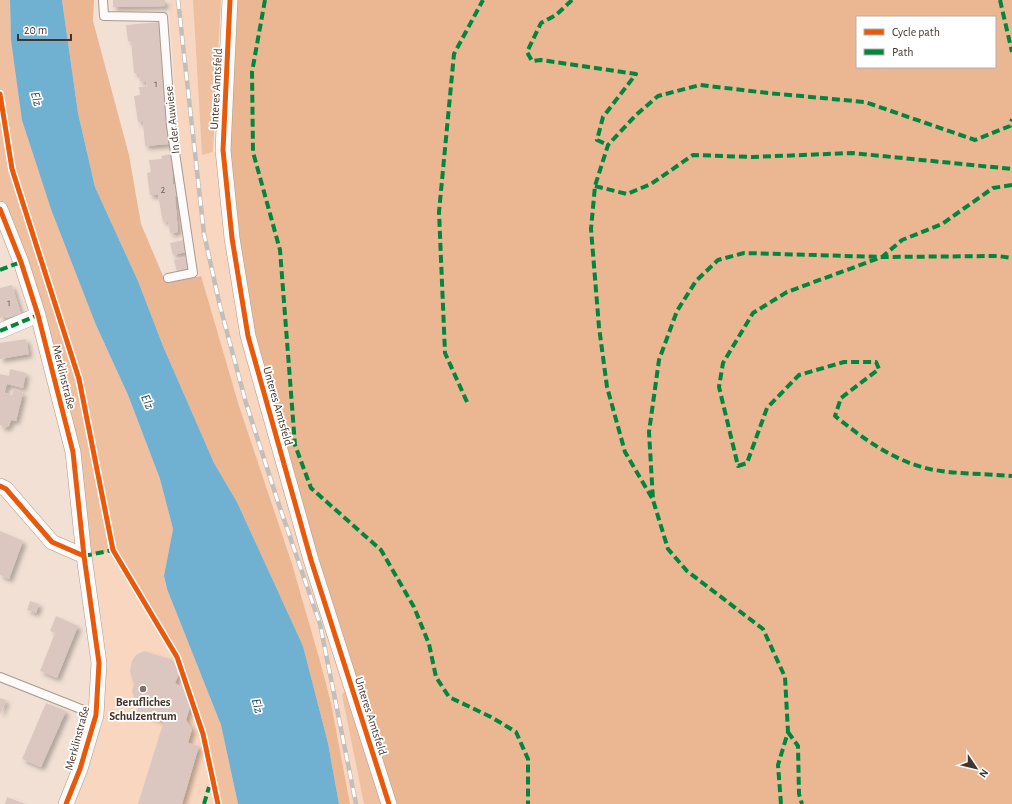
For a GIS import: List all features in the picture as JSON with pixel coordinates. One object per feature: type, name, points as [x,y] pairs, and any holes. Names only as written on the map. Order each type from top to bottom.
[{"type":"street","name":"Unteres Amtsfeld","points":[[230,0],[223,150],[232,238],[248,336],[310,560],[389,804]]},
{"type":"street","name":"Merklinstraße","points":[[0,209],[38,315],[73,452],[84,556],[99,663],[96,715],[80,769],[66,804]]},
{"type":"street","points":[[0,331],[38,315]]},
{"type":"street","points":[[2,485],[52,542],[84,556]]},
{"type":"lane","name":"In der Auwiese","points":[[103,0],[104,16],[163,17],[171,126],[193,273],[168,278]]},
{"type":"lane","points":[[0,677],[96,715]]},
{"type":"shaded area","points":[[0,0],[10,0],[11,40],[16,72],[96,325],[128,395],[160,479],[173,529],[164,577],[167,589],[221,725],[238,804],[218,804],[203,734],[177,657],[113,551],[84,556],[73,452],[0,209]]},
{"type":"shaded area","points":[[62,0],[94,0],[93,21],[129,155],[141,224],[166,283],[201,276],[239,406],[292,564],[320,661],[331,703],[350,804],[339,804],[328,743],[303,646],[237,502],[214,463],[163,346],[138,281],[95,187],[78,113]]},
{"type":"shaded area","points":[[170,0],[193,0],[202,155],[223,150],[350,683],[342,695],[364,804],[350,804],[331,703],[320,661],[292,564],[239,406],[194,258],[185,216],[170,22]]},
{"type":"shaded area","points":[[193,0],[221,0],[213,152],[202,155]]},
{"type":"shaded area","points":[[230,0],[1012,0],[1012,804],[389,804],[311,560],[232,238],[229,30]]},
{"type":"shaded area","name":"Berufliches Schulzentrum","points":[[113,550],[177,657],[203,734],[218,804],[66,804],[96,715],[84,556]]},
{"type":"shaded area","points":[[350,683],[389,804],[364,804],[342,695]]},
{"type":"water","name":"Elz","points":[[10,0],[62,0],[78,113],[95,187],[138,281],[163,346],[214,463],[237,502],[303,646],[328,743],[339,804],[238,804],[221,725],[167,589],[164,576],[173,529],[160,479],[128,395],[96,325],[51,209],[22,120],[11,40]]},
{"type":"building","points":[[113,0],[165,0],[165,6],[113,7]]},
{"type":"building","points":[[161,22],[169,144],[145,146],[143,122],[138,122],[134,96],[140,95],[139,87],[147,87],[146,81],[140,82],[139,74],[134,73],[131,41],[128,41],[126,25]]},
{"type":"building","points":[[171,154],[173,184],[176,184],[179,195],[175,197],[178,232],[170,233],[168,221],[163,222],[158,195],[150,195],[147,173],[151,172],[149,160],[162,159],[161,156]]},
{"type":"building","points":[[183,240],[186,252],[173,255],[170,243]]},
{"type":"building","points":[[185,257],[188,270],[177,272],[174,260]]},
{"type":"building","points":[[12,285],[21,314],[0,318],[0,288]]},
{"type":"building","points":[[26,339],[29,354],[0,359],[0,343]]},
{"type":"building","points":[[10,369],[26,373],[23,388],[7,384],[4,393],[12,395],[14,389],[23,393],[16,421],[11,420],[9,426],[5,428],[0,425],[0,374],[9,376]]},
{"type":"building","points":[[0,531],[23,541],[9,579],[0,575]]},
{"type":"building","points":[[30,601],[39,604],[36,613],[27,610]]},
{"type":"building","points":[[56,616],[78,626],[57,678],[40,671],[55,633],[50,631]]},
{"type":"building","points":[[144,651],[173,660],[179,674],[175,683],[184,689],[191,704],[186,720],[192,729],[188,743],[199,746],[182,804],[138,804],[164,721],[137,712],[140,700],[134,697],[132,691],[134,684],[130,671],[132,661],[136,655]]},
{"type":"building","points":[[0,698],[6,700],[0,715]]},
{"type":"building","points":[[46,703],[66,711],[41,767],[22,759]]},
{"type":"building","points":[[7,797],[25,804],[5,804]]},
{"type":"railway","points":[[178,0],[204,234],[220,306],[246,403],[320,624],[356,804]]},
{"type":"marked path","points":[[265,0],[252,72],[253,152],[280,250],[295,445],[311,488],[381,550],[414,607],[429,644],[436,677],[449,697],[491,717],[516,732],[528,759],[528,804]]},
{"type":"marked path","points":[[467,402],[445,353],[439,212],[454,54],[483,0]]},
{"type":"marked path","points":[[572,0],[556,15],[541,23],[527,52],[532,61],[541,60],[636,74],[603,117],[597,140],[608,145]]},
{"type":"marked path","points":[[1000,0],[1012,52]]},
{"type":"marked path","points":[[652,498],[625,452],[607,387],[599,327],[591,229],[595,186],[608,145],[636,115],[658,96],[700,85],[865,102],[975,140],[1010,126],[1012,119]]},
{"type":"marked path","points":[[595,186],[627,194],[651,184],[693,155],[753,157],[852,153],[1012,169]]},
{"type":"marked path","points":[[1012,185],[993,188],[942,224],[902,240],[882,257],[787,292],[753,313],[723,363],[719,387],[738,466],[747,463],[767,408],[799,375],[844,362],[876,362],[879,369],[841,398],[835,416],[872,443],[912,464],[941,471],[1012,476]]},
{"type":"marked path","points":[[781,804],[778,765],[788,732],[785,677],[763,629],[687,571],[668,549],[653,500],[649,432],[659,360],[677,311],[696,281],[718,260],[744,253],[882,257],[998,256],[1012,258]]},
{"type":"marked path","points":[[0,270],[21,262]]},
{"type":"marked path","points":[[0,331],[38,315]]},
{"type":"marked path","points":[[84,556],[113,550]]},
{"type":"marked path","points":[[788,732],[798,746],[799,794],[802,804]]},
{"type":"marked path","points":[[204,804],[209,787]]},
{"type":"cycle path","points":[[230,0],[223,150],[232,238],[248,336],[311,560],[389,804]]},
{"type":"cycle path","points":[[0,94],[12,169],[79,379],[113,550],[177,657],[203,734],[218,804]]},
{"type":"cycle path","points":[[0,209],[21,262],[38,315],[73,452],[84,556],[99,663],[96,715],[80,769],[66,804]]},
{"type":"cycle path","points":[[0,486],[6,489],[52,542],[84,556]]},
{"type":"place","name":"Berufliches Schulzentrum","points":[[143,689]]}]
